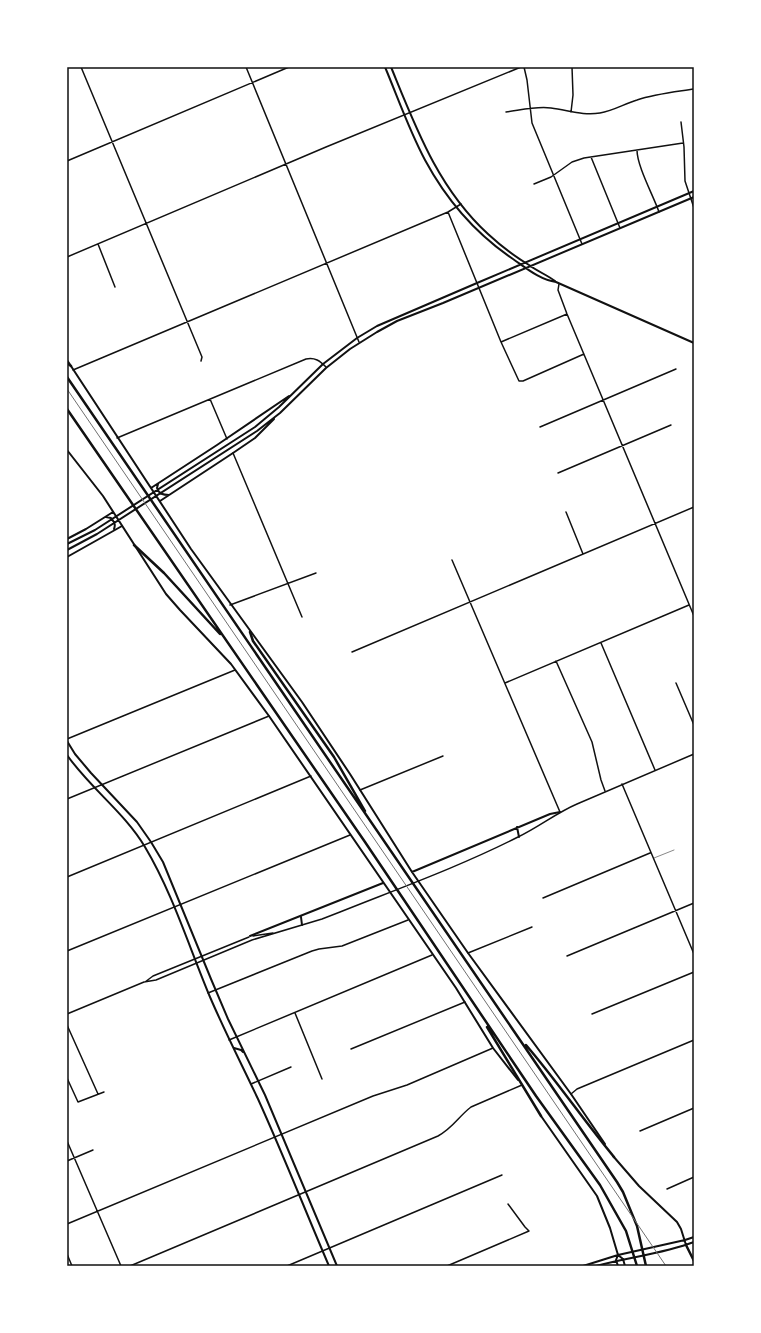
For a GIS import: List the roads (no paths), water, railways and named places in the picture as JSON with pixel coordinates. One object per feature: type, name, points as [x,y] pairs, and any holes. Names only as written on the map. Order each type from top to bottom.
[{"type":"highway","points":[[67,362],[71,366]]},
{"type":"highway","points":[[67,377],[580,1126],[623,1192],[637,1226],[646,1266]]},
{"type":"highway","points":[[67,409],[365,842],[536,1096],[600,1185],[626,1231],[637,1266]]},
{"type":"highway","points":[[134,545],[164,573],[227,641]]},
{"type":"highway","points":[[250,632],[253,640],[334,757],[376,829]]},
{"type":"highway","points":[[471,1001],[541,1116]]},
{"type":"highway","points":[[517,1035],[614,1157]]},
{"type":"highway","points":[[686,1245],[694,1261]]},
{"type":"main road","points":[[385,67],[428,166],[440,185],[468,221],[484,237],[525,268],[548,281],[556,282]]},
{"type":"main road","points":[[391,67],[418,134],[435,167],[444,182],[472,218],[487,233],[504,248],[525,263],[550,277],[559,284],[694,342]]},
{"type":"main road","points":[[388,72],[392,70]]},
{"type":"main road","points":[[67,544],[107,522],[255,427],[279,407],[323,364],[358,338],[395,318],[441,298],[694,192]]},
{"type":"main road","points":[[160,501],[255,438],[326,368],[359,342],[397,321],[443,304],[694,197]]},
{"type":"main road","points":[[484,237],[487,233]]},
{"type":"main road","points":[[441,298],[443,304]]},
{"type":"main road","points":[[71,366],[117,438],[230,605],[302,702],[412,872],[468,954],[614,1157],[639,1186],[674,1219],[681,1229],[686,1245]]},
{"type":"main road","points":[[151,488],[274,407],[297,390]]},
{"type":"main road","points":[[67,550],[110,526],[257,431],[280,413]]},
{"type":"main road","points":[[67,450],[99,490],[166,594],[236,670],[311,776],[433,955],[493,1048],[522,1085],[541,1116],[597,1196],[608,1221],[618,1255],[623,1259],[625,1266]]},
{"type":"main road","points":[[158,483],[157,488],[160,493],[163,495],[170,495]]},
{"type":"main road","points":[[67,539],[113,512]]},
{"type":"main road","points":[[105,517],[113,520],[115,524],[114,530]]},
{"type":"main road","points":[[67,556],[122,525]]},
{"type":"main road","points":[[67,740],[75,754],[137,822],[163,862],[203,961],[236,1036],[258,1081],[337,1266]]},
{"type":"main road","points":[[67,755],[94,788],[130,826],[144,845],[155,865],[174,907],[208,993],[251,1084],[329,1266]]},
{"type":"main road","points":[[412,872],[517,827],[550,814],[560,812]]},
{"type":"main road","points":[[517,827],[519,837]]},
{"type":"main road","points":[[250,936],[301,917],[383,883]]},
{"type":"main road","points":[[301,917],[302,925]]},
{"type":"main road","points":[[234,1048],[241,1050],[245,1054]]},
{"type":"main road","points":[[583,1266],[618,1255],[694,1237]]},
{"type":"main road","points":[[596,1266],[616,1260],[675,1249],[694,1242]]},
{"type":"main road","points":[[618,1255],[616,1260],[618,1266]]},
{"type":"street","points":[[81,67],[202,357],[201,361]]},
{"type":"street","points":[[246,67],[359,342]]},
{"type":"street","points":[[67,161],[289,67]]},
{"type":"street","points":[[67,256],[520,67]]},
{"type":"street","points":[[524,67],[532,123],[582,244]]},
{"type":"street","points":[[571,112],[573,95],[572,67]]},
{"type":"street","points":[[506,112],[530,108],[551,108],[584,114],[599,113],[610,111],[644,98],[694,89]]},
{"type":"street","points":[[682,122],[685,181],[688,194],[694,208]]},
{"type":"street","points":[[534,184],[554,175],[572,162],[591,157],[683,143]]},
{"type":"street","points":[[636,150],[659,212]]},
{"type":"street","points":[[591,157],[620,228]]},
{"type":"street","points":[[73,370],[448,212],[461,204]]},
{"type":"street","points":[[448,212],[518,381],[523,381],[584,354]]},
{"type":"street","points":[[98,244],[115,287]]},
{"type":"street","points":[[559,284],[558,290],[567,314],[689,605],[693,610],[694,616]]},
{"type":"street","points":[[501,342],[567,314]]},
{"type":"street","points":[[117,438],[306,359],[315,358],[326,368]]},
{"type":"street","points":[[540,427],[676,369]]},
{"type":"street","points":[[210,399],[226,439]]},
{"type":"street","points":[[558,473],[671,425]]},
{"type":"street","points":[[233,453],[302,617]]},
{"type":"street","points":[[352,652],[655,523],[694,508]]},
{"type":"street","points":[[566,512],[583,554]]},
{"type":"street","points":[[452,560],[560,812]]},
{"type":"street","points":[[230,605],[316,573]]},
{"type":"street","points":[[505,683],[689,605]]},
{"type":"street","points":[[601,642],[655,770]]},
{"type":"street","points":[[556,662],[592,742],[605,791]]},
{"type":"street","points":[[67,740],[236,670]]},
{"type":"street","points":[[676,683],[694,725]]},
{"type":"street","points":[[67,799],[269,716]]},
{"type":"street","points":[[144,982],[156,980],[252,940],[328,917],[486,853],[519,837],[560,812],[605,791],[694,754]]},
{"type":"street","points":[[360,790],[443,756]]},
{"type":"street","points":[[67,877],[311,776]]},
{"type":"street","points":[[622,784],[694,954]]},
{"type":"street","points":[[67,951],[350,835]]},
{"type":"street","points":[[543,898],[650,853]]},
{"type":"street","points":[[567,956],[694,903]]},
{"type":"street","points":[[208,993],[319,948],[342,946],[408,920]]},
{"type":"street","points":[[468,954],[532,927]]},
{"type":"street","points":[[67,1014],[144,982],[153,976],[195,958],[250,936],[275,932]]},
{"type":"street","points":[[229,1040],[433,955]]},
{"type":"street","points":[[592,1014],[694,972]]},
{"type":"street","points":[[351,1049],[464,1002]]},
{"type":"street","points":[[295,1013],[322,1080]]},
{"type":"street","points":[[67,1025],[98,1094]]},
{"type":"street","points":[[570,1094],[694,1040]]},
{"type":"street","points":[[67,1224],[281,1134],[493,1048]]},
{"type":"street","points":[[251,1084],[291,1067]]},
{"type":"street","points":[[67,1078],[78,1102],[104,1092]]},
{"type":"street","points":[[130,1266],[444,1133],[454,1126],[471,1107],[522,1085]]},
{"type":"street","points":[[640,1131],[694,1108]]},
{"type":"street","points":[[67,1141],[121,1266]]},
{"type":"street","points":[[67,1161],[93,1150]]},
{"type":"street","points":[[287,1266],[502,1175]]},
{"type":"street","points":[[667,1189],[694,1177]]},
{"type":"street","points":[[447,1266],[529,1231],[524,1227],[508,1204]]},
{"type":"street","points":[[67,1254],[72,1266]]},
{"type":"lane","points":[[653,859],[674,850]]},
{"type":"railway","points":[[67,389],[666,1266]]}]
